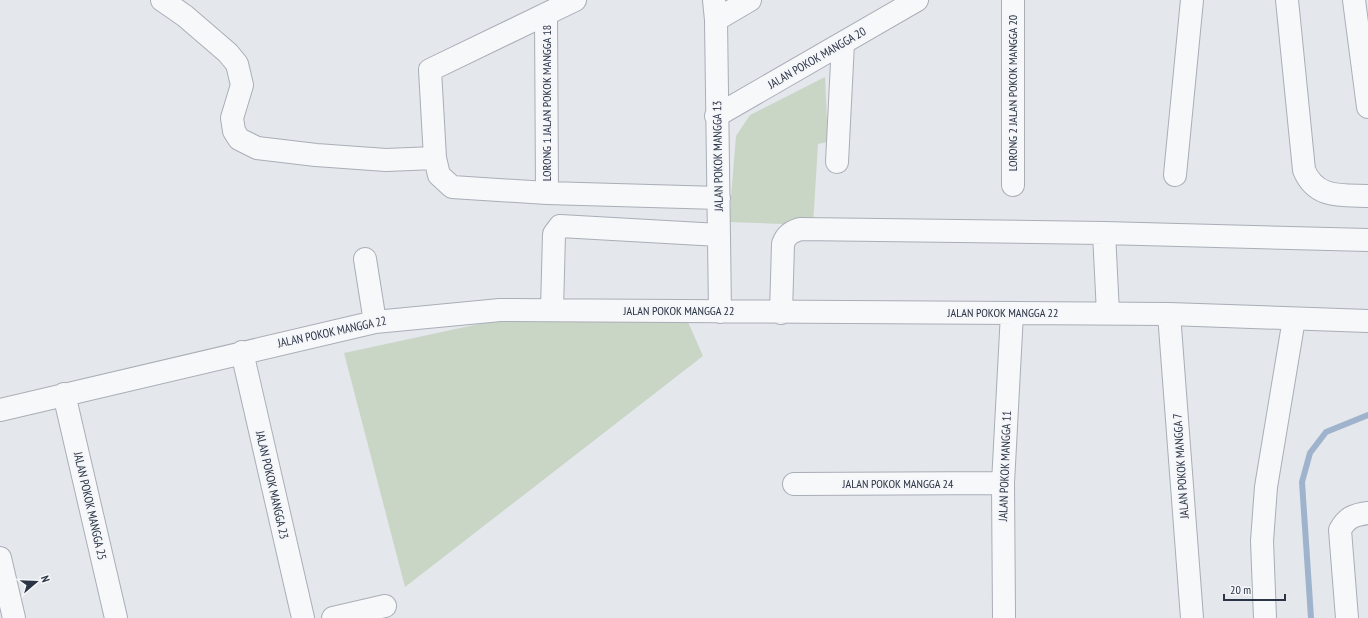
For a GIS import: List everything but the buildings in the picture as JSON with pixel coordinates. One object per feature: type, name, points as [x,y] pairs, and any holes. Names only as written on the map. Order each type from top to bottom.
[{"type":"street","points":[[162,0],[185,16],[228,53],[236,64],[242,85],[232,118],[234,131],[239,139],[257,148],[316,155],[386,160],[435,158]]},
{"type":"street","points":[[575,0],[430,70],[435,158],[439,175],[452,187],[547,193],[719,198]]},
{"type":"street","points":[[715,10],[750,0]]},
{"type":"street","name":"JALAN POKOK MANGGA 20","points":[[716,116],[918,0]]},
{"type":"street","name":"LORONG 2 JALAN POKOK MANGGA 20","points":[[1013,0],[1013,185]]},
{"type":"street","points":[[1175,175],[1192,0]]},
{"type":"street","points":[[1287,0],[1304,170],[1308,181],[1319,190],[1334,195],[1368,196]]},
{"type":"street","points":[[1354,0],[1368,107]]},
{"type":"street","name":"JALAN POKOK MANGGA 13","points":[[715,10],[720,312]]},
{"type":"street","name":"LORONG 1 JALAN POKOK MANGGA 18","points":[[546,14],[547,193]]},
{"type":"street","points":[[837,162],[843,43]]},
{"type":"street","points":[[552,310],[554,234],[560,226],[719,235]]},
{"type":"street","points":[[781,312],[784,244],[786,236],[800,229],[1104,233],[1368,240]]},
{"type":"street","points":[[1104,233],[1108,313]]},
{"type":"street","points":[[364,259],[375,322]]},
{"type":"street","name":"JALAN POKOK MANGGA 22","points":[[0,410],[375,322],[500,310],[1012,314],[1108,313],[1368,322]]},
{"type":"street","name":"JALAN POKOK MANGGA 11","points":[[1004,618],[1003,484],[1012,314]]},
{"type":"street","name":"JALAN POKOK MANGGA 7","points":[[1169,314],[1192,618]]},
{"type":"street","points":[[1265,618],[1262,541],[1266,487],[1294,319]]},
{"type":"street","name":"JALAN POKOK MANGGA 23","points":[[242,352],[303,618]]},
{"type":"street","name":"JALAN POKOK MANGGA 25","points":[[64,394],[116,618]]},
{"type":"street","name":"JALAN POKOK MANGGA 24","points":[[794,484],[1003,484]]},
{"type":"street","points":[[1347,618],[1340,530],[1345,521],[1354,515],[1368,513]]},
{"type":"street","points":[[0,558],[14,618]]},
{"type":"street","points":[[333,618],[385,606]]},
{"type":"green space","points":[[825,77],[828,142],[818,144],[813,225],[729,222],[736,136],[750,115]]},
{"type":"green space","points":[[493,321],[688,322],[703,356],[405,587],[344,353]]},
{"type":"waterway","points":[[1311,618],[1302,482],[1310,453],[1326,432],[1368,415]]}]
